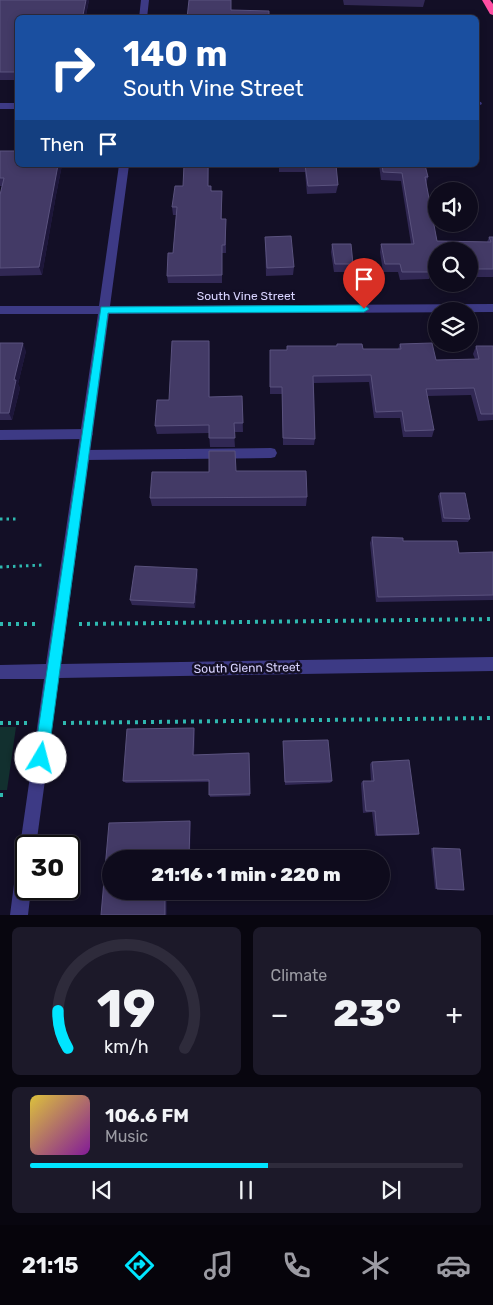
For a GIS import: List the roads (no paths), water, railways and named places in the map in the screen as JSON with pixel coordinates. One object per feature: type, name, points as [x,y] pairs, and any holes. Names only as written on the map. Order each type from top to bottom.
[{"type":"highway","points":[[486,0],[493,12]]},
{"type":"street","points":[[143,15],[145,0]]},
{"type":"street","points":[[0,106],[15,106]]},
{"type":"street","points":[[30,835],[124,167]]},
{"type":"street","name":"South Vine Street","points":[[0,310],[493,308]]},
{"type":"street","points":[[0,435],[87,434]]},
{"type":"street","points":[[84,455],[271,453]]},
{"type":"street","name":"South Glenn Street","points":[[0,672],[493,664]]},
{"type":"street","points":[[18,915],[20,900]]}]
